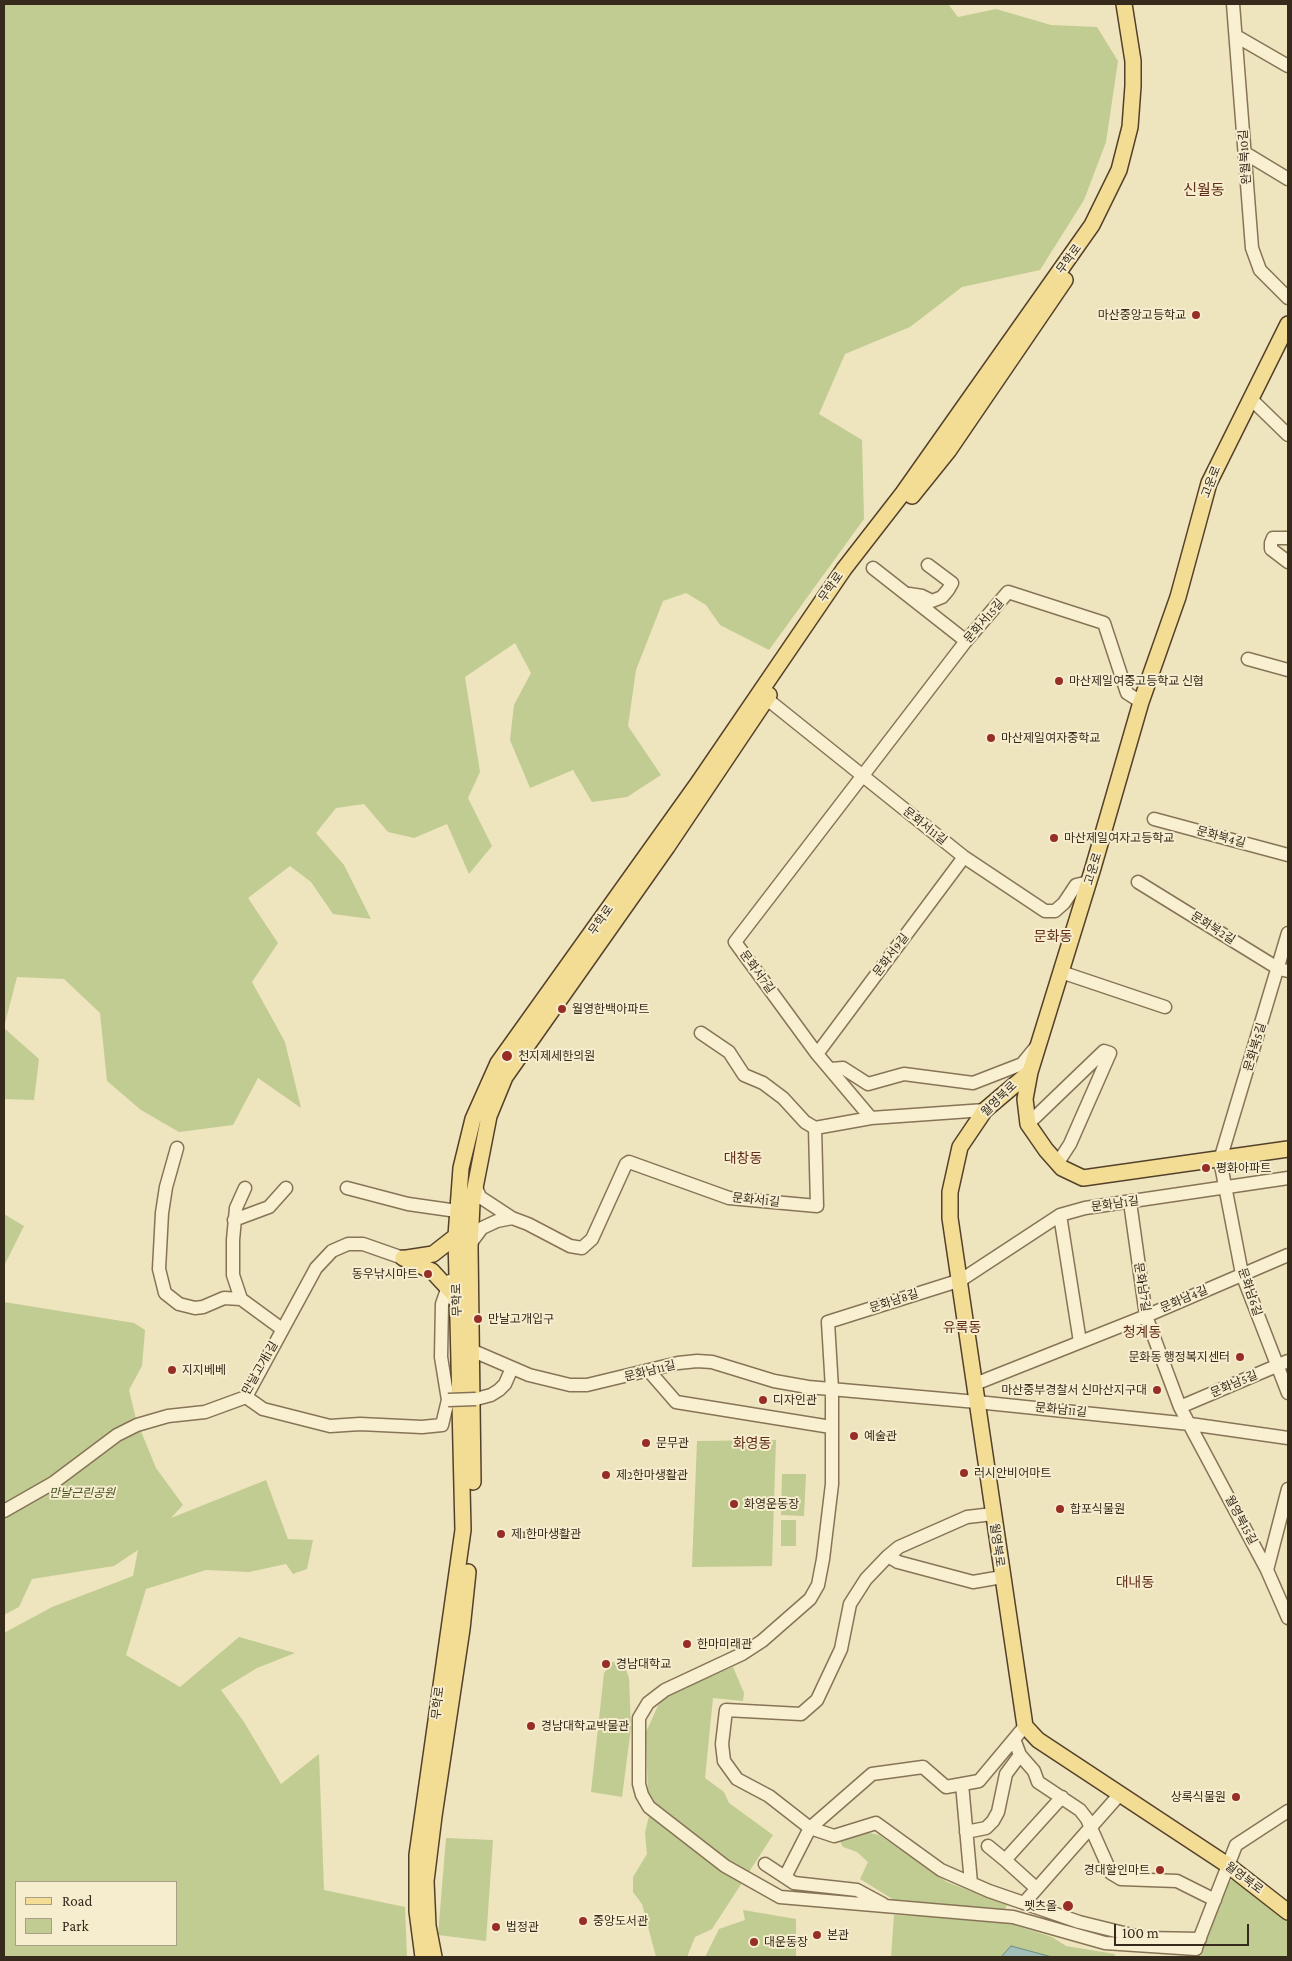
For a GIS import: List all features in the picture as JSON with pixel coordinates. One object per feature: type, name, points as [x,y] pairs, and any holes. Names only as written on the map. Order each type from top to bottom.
[{"type":"main road","name":"무학로","points":[[423,1957],[417,1911],[417,1855],[463,1530],[453,1293],[461,1168],[473,1119],[498,1063],[698,782],[844,569],[903,493],[977,390],[1031,310],[1072,255],[1106,200],[1126,146],[1132,109],[1133,61],[1124,4]]},
{"type":"main road","name":"무학로","points":[[434,1957],[428,1926],[426,1881],[462,1629],[473,1522],[470,1244],[472,1202],[489,1116],[505,1077],[667,847],[767,699],[846,576],[949,450],[1098,230],[1129,170],[1141,119],[1143,66],[1134,4]]},
{"type":"main road","name":"고운로","points":[[1288,324],[1209,483],[1178,597],[1140,702],[1089,882],[1030,1072],[1025,1098],[1028,1124],[1057,1164],[1083,1178],[1288,1149]]},
{"type":"main road","name":"월영북로","points":[[1030,1072],[985,1110],[960,1147],[950,1192],[950,1218],[1025,1726],[1038,1740],[1229,1866],[1288,1912]]},
{"type":"main road","points":[[403,1258],[433,1254],[456,1236]]},
{"type":"main road","points":[[403,1258],[426,1267],[453,1293]]},
{"type":"main road","points":[[1263,1893],[1288,1898]]},
{"type":"street","name":"완월북10길","points":[[1233,4],[1252,248],[1260,270],[1288,298]]},
{"type":"street","points":[[1236,36],[1288,66]]},
{"type":"street","points":[[1245,152],[1288,179]]},
{"type":"street","points":[[1250,398],[1288,435]]},
{"type":"street","points":[[1288,538],[1273,538],[1270,543],[1272,548],[1288,562]]},
{"type":"street","points":[[906,594],[922,596],[932,601],[942,597],[948,590],[952,583],[928,565]]},
{"type":"street","points":[[872,568],[966,641]]},
{"type":"street","name":"문화서15길","points":[[862,777],[966,641],[1008,592],[1104,623],[1127,693],[1140,702]]},
{"type":"street","points":[[1248,659],[1288,670]]},
{"type":"street","name":"문화서11길","points":[[767,699],[964,857],[1044,911],[1055,911],[1064,903],[1076,885],[1089,882]]},
{"type":"street","name":"문화서7길","points":[[862,777],[735,942],[817,1054],[870,1118]]},
{"type":"street","name":"문화북4길","points":[[1154,818],[1288,855]]},
{"type":"street","name":"문화서9길","points":[[817,1054],[964,857]]},
{"type":"street","name":"문화북2길","points":[[1138,882],[1284,970]]},
{"type":"street","name":"문화북5길","points":[[1220,1160],[1284,970],[1288,933]]},
{"type":"street","points":[[1061,972],[1164,1007]]},
{"type":"street","points":[[701,1033],[729,1052],[744,1075],[762,1083],[783,1098],[804,1122],[815,1128],[870,1118],[985,1110]]},
{"type":"street","points":[[831,1069],[843,1068],[868,1084],[904,1074],[973,1084],[1022,1064],[1038,1045]]},
{"type":"street","points":[[1028,1124],[1104,1051],[1110,1053],[1070,1144],[1057,1164]]},
{"type":"street","name":"문화서1길","points":[[475,1185],[480,1197],[512,1218],[536,1227],[570,1246],[585,1248],[605,1212],[626,1164],[629,1162],[729,1198],[817,1206],[815,1128]]},
{"type":"street","points":[[177,1148],[166,1187],[162,1213],[159,1269],[162,1286],[171,1300],[186,1306],[203,1307],[230,1297],[241,1299],[282,1329]]},
{"type":"street","name":"문화남6길","points":[[1220,1160],[1242,1274],[1283,1363],[1288,1393]]},
{"type":"street","name":"문화남1길","points":[[960,1280],[1060,1215],[1085,1208],[1288,1178]]},
{"type":"street","points":[[241,1299],[234,1275],[234,1220],[236,1208],[245,1188]]},
{"type":"street","points":[[234,1220],[269,1207],[286,1188]]},
{"type":"street","points":[[347,1188],[408,1204],[457,1212]]},
{"type":"street","name":"문화남7길","points":[[1130,1202],[1146,1316],[1180,1407],[1190,1424]]},
{"type":"street","points":[[1060,1215],[1080,1342]]},
{"type":"street","points":[[470,1244],[482,1228],[497,1221],[512,1218]]},
{"type":"street","name":"만날고개1길","points":[[4,1511],[53,1483],[122,1432],[168,1416],[205,1412],[246,1397],[316,1268],[332,1251],[348,1244],[363,1244],[403,1258]]},
{"type":"street","name":"문화남4길","points":[[975,1384],[1146,1316],[1288,1255]]},
{"type":"street","name":"문화남8길","points":[[832,1389],[828,1322],[960,1280]]},
{"type":"street","points":[[246,1397],[263,1409],[330,1426],[360,1424],[422,1427],[442,1425],[448,1400],[441,1357],[442,1304],[453,1293]]},
{"type":"street","name":"문화남11길","points":[[471,1350],[529,1375],[570,1385],[587,1385],[678,1363],[712,1362],[774,1381],[832,1389],[1190,1424],[1288,1438]]},
{"type":"street","name":"문화남5길","points":[[1180,1407],[1283,1363]]},
{"type":"street","points":[[448,1400],[476,1399],[491,1395],[500,1390],[505,1384],[512,1368]]},
{"type":"street","points":[[649,1371],[676,1402],[831,1427]]},
{"type":"street","points":[[832,1389],[832,1484],[822,1566],[814,1592],[796,1613],[762,1641],[742,1654],[665,1690],[648,1703],[639,1718],[639,1784],[642,1795],[649,1807],[725,1866],[780,1897],[1013,1917],[1105,1943],[1197,1948]]},
{"type":"street","name":"월영북15길","points":[[1190,1424],[1267,1570],[1288,1618]]},
{"type":"street","points":[[1267,1570],[1288,1489]]},
{"type":"street","points":[[993,1514],[967,1517],[899,1547],[888,1556],[866,1579],[850,1604],[841,1649],[817,1700],[801,1714],[726,1710],[722,1744],[724,1761],[737,1779],[769,1796],[810,1828],[834,1836],[876,1823],[941,1870],[970,1883],[1079,1922],[1144,1938],[1197,1948]]},
{"type":"street","points":[[888,1556],[898,1562],[974,1582],[1002,1578]]},
{"type":"street","points":[[1274,1584],[1288,1588]]},
{"type":"street","points":[[785,1877],[810,1828],[872,1774],[923,1768],[946,1787],[979,1781],[1025,1726]]},
{"type":"street","points":[[1014,1739],[1020,1755],[1034,1771],[1038,1782],[1062,1796],[1080,1810],[1091,1826],[1111,1872],[1121,1879],[1177,1881],[1215,1900]]},
{"type":"street","points":[[966,1832],[986,1828],[993,1822],[998,1812],[1006,1774],[1020,1755]]},
{"type":"street","points":[[962,1784],[970,1883]]},
{"type":"street","points":[[1024,1903],[1120,1794]]},
{"type":"street","points":[[1005,1860],[1062,1796]]},
{"type":"street","points":[[1197,1948],[1236,1845],[1288,1811]]},
{"type":"street","points":[[988,1846],[1036,1888]]},
{"type":"street","points":[[765,1864],[794,1883],[857,1890],[887,1906]]},
{"type":"green space","points":[[4,4],[948,4],[958,17],[996,9],[1051,25],[1097,27],[1118,61],[1106,142],[1084,200],[1040,270],[962,287],[910,327],[845,354],[819,414],[862,440],[864,519],[769,650],[720,625],[706,605],[686,593],[663,601],[636,670],[628,726],[661,775],[627,797],[592,802],[573,770],[530,788],[510,740],[514,705],[531,673],[515,643],[465,677],[480,772],[468,798],[492,846],[469,874],[447,824],[414,838],[388,832],[364,804],[336,808],[316,833],[344,865],[371,919],[333,914],[311,882],[290,866],[248,898],[278,943],[252,982],[285,1042],[301,1108],[258,1078],[233,1125],[179,1132],[141,1110],[107,1081],[100,1013],[64,979],[17,977],[4,1027]]},
{"type":"green space","points":[[4,1028],[39,1059],[34,1100],[4,1099]]},
{"type":"green space","points":[[4,1214],[24,1226],[4,1266]]},
{"type":"green space","name":"만날근린공원","points":[[4,1302],[134,1323],[145,1330],[142,1366],[129,1390],[136,1419],[156,1468],[183,1505],[171,1518],[266,1480],[288,1539],[313,1540],[307,1569],[293,1574],[286,1564],[249,1572],[206,1570],[146,1589],[126,1655],[180,1687],[239,1637],[295,1653],[257,1668],[221,1690],[244,1722],[281,1784],[319,1754],[324,1890],[405,1907],[407,1957],[4,1957],[4,1633],[52,1607],[133,1576],[138,1550],[114,1566],[32,1579],[19,1607],[4,1615]]},
{"type":"green space","name":"화영운동장","points":[[776,1440],[772,1566],[692,1567],[697,1441]]},
{"type":"green space","points":[[782,1474],[806,1474],[804,1516],[781,1515]]},
{"type":"green space","points":[[781,1520],[796,1520],[796,1546],[781,1546]]},
{"type":"green space","points":[[612,1662],[624,1664],[629,1678],[631,1728],[622,1797],[591,1792],[604,1673]]},
{"type":"green space","points":[[733,1667],[744,1693],[743,1701],[713,1698],[705,1778],[724,1792],[729,1803],[773,1835],[712,1929],[695,1937],[687,1957],[656,1957],[642,1904],[633,1892],[633,1877],[647,1854],[645,1833],[649,1816],[656,1807],[648,1797],[646,1732],[662,1697]]},
{"type":"green space","points":[[862,1831],[879,1835],[947,1882],[1007,1905],[1004,1911],[894,1900],[860,1879],[868,1862],[857,1852],[843,1847],[838,1838]]},
{"type":"green space","points":[[446,1838],[493,1840],[486,1941],[438,1935]]},
{"type":"green space","points":[[1235,1877],[1288,1917],[1288,1957],[1200,1957],[1227,1884]]},
{"type":"green space","name":"대운동장","points":[[743,1910],[796,1919],[796,1957],[705,1957],[719,1929],[745,1920]]},
{"type":"green space","points":[[894,1915],[995,1919],[1052,1937],[1066,1946],[1115,1954],[1114,1957],[891,1957]]},
{"type":"water","points":[[1011,1946],[1052,1957],[1001,1957]]},
{"type":"place","name":"마산중앙고등학교","points":[[1196,315]]},
{"type":"place","name":"마산제일여중고등학교 신협","points":[[1059,681]]},
{"type":"place","name":"마산제일여자중학교","points":[[991,738]]},
{"type":"place","name":"마산제일여자고등학교","points":[[1054,838]]},
{"type":"place","name":"월영한백아파트","points":[[562,1009]]},
{"type":"place","name":"천지제세한의원","points":[[507,1056]]},
{"type":"place","name":"평화아파트","points":[[1206,1168]]},
{"type":"place","name":"동우낚시마트","points":[[428,1274]]},
{"type":"place","name":"만날고개입구","points":[[478,1319]]},
{"type":"place","name":"문화동 행정복지센터","points":[[1240,1357]]},
{"type":"place","name":"지지베베","points":[[172,1370]]},
{"type":"place","name":"마산중부경찰서 신마산지구대","points":[[1157,1390]]},
{"type":"place","name":"디자인관","points":[[763,1400]]},
{"type":"place","name":"예술관","points":[[854,1436]]},
{"type":"place","name":"문무관","points":[[646,1443]]},
{"type":"place","name":"러시안비어마트","points":[[964,1473]]},
{"type":"place","name":"제2한마생활관","points":[[606,1475]]},
{"type":"place","name":"화영운동장","points":[[734,1504]]},
{"type":"place","name":"합포식물원","points":[[1060,1509]]},
{"type":"place","name":"제1한마생활관","points":[[501,1534]]},
{"type":"place","name":"한마미래관","points":[[687,1644]]},
{"type":"place","name":"경남대학교","points":[[606,1664]]},
{"type":"place","name":"경남대학교박물관","points":[[531,1726]]},
{"type":"place","name":"상록식물원","points":[[1236,1797]]},
{"type":"place","name":"경대할인마트","points":[[1160,1870]]},
{"type":"place","name":"펫츠올","points":[[1068,1906]]},
{"type":"place","name":"중앙도서관","points":[[583,1921]]},
{"type":"place","name":"법정관","points":[[496,1927]]},
{"type":"place","name":"본관","points":[[817,1935]]},
{"type":"place","name":"대운동장","points":[[754,1942]]},
{"type":"district","name":"신월동","points":[[1204,190]]},
{"type":"district","name":"문화동","points":[[1053,937]]},
{"type":"district","name":"대창동","points":[[743,1159]]},
{"type":"district","name":"유록동","points":[[962,1328]]},
{"type":"district","name":"청계동","points":[[1142,1333]]},
{"type":"district","name":"화영동","points":[[752,1444]]},
{"type":"district","name":"대내동","points":[[1135,1583]]}]
